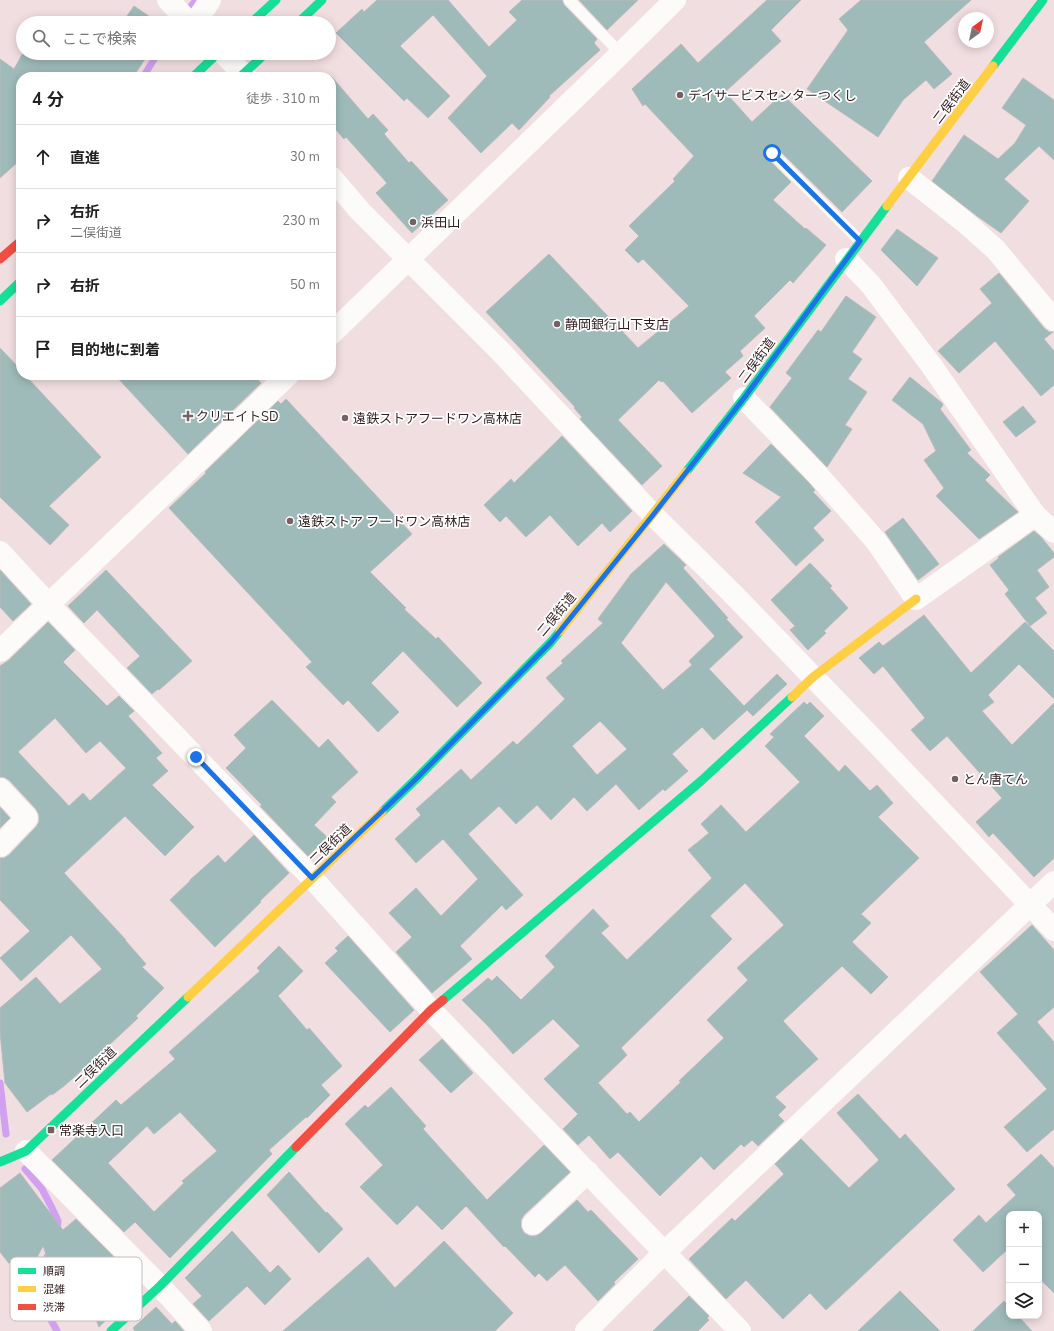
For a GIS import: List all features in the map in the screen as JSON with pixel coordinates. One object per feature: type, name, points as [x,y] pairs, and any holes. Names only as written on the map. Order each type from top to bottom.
[{"type":"main road","points":[[259,16],[276,0]]},
{"type":"main road","points":[[305,16],[322,0]]},
{"type":"main road","name":"二俣街道","points":[[1,1158],[26,1150],[415,780],[551,642],[653,515],[744,398],[846,259],[910,178],[1043,0]]},
{"type":"main road","points":[[199,72],[211,60]]},
{"type":"main road","points":[[247,72],[259,60]]},
{"type":"main road","points":[[0,259],[16,245]]},
{"type":"main road","points":[[0,301],[16,287]]},
{"type":"main road","points":[[142,1303],[431,1010],[701,781],[813,677],[916,600]]},
{"type":"main road","points":[[111,1331],[122,1321]]},
{"type":"street","points":[[184,16],[210,0]]},
{"type":"street","points":[[336,329],[675,0]]},
{"type":"street","points":[[229,60],[240,72]]},
{"type":"street","points":[[910,178],[966,223],[996,250],[1054,320]]},
{"type":"street","points":[[336,183],[360,210],[501,352],[653,515],[732,593],[1054,930]]},
{"type":"street","points":[[846,259],[871,285],[931,365],[1035,515],[1054,532]]},
{"type":"street","points":[[0,651],[283,380]]},
{"type":"street","points":[[744,398],[818,475],[876,541],[916,600],[1035,515]]},
{"type":"street","points":[[0,552],[49,605],[312,878],[431,1010],[740,1331]]},
{"type":"street","points":[[0,789],[27,818],[0,846]]},
{"type":"street","points":[[586,1331],[665,1252],[1054,882]]},
{"type":"street","points":[[26,1150],[131,1257]]},
{"type":"street","points":[[533,1224],[588,1172]]},
{"type":"street","points":[[142,1268],[201,1331]]},
{"type":"lane","points":[[569,0],[621,54]]},
{"type":"lane","points":[[772,153],[860,241]]},
{"type":"building","points":[[377,0],[448,0],[489,47],[517,20],[509,12],[522,0],[562,0],[564,5],[597,39],[594,43],[600,50],[549,96],[550,97],[519,130],[512,123],[481,153],[448,118],[487,76],[433,15],[400,46],[450,96],[428,118],[407,98],[404,101],[336,33],[362,9],[364,12]]},
{"type":"building","points":[[579,0],[638,0],[607,30]]},
{"type":"building","points":[[767,0],[801,0],[771,30],[781,41],[725,92],[752,122],[782,94],[872,181],[842,212],[777,148],[771,146],[767,148],[765,152],[767,158],[791,182],[773,200],[805,229],[806,228],[826,245],[793,283],[790,280],[754,316],[765,328],[740,351],[743,356],[725,372],[731,378],[692,413],[663,381],[661,382],[659,380],[618,420],[662,466],[642,485],[580,419],[582,417],[574,408],[575,407],[486,312],[549,254],[638,348],[689,306],[643,259],[638,263],[625,250],[639,236],[629,226],[675,181],[673,179],[694,156],[645,104],[643,106],[632,89],[681,44],[698,63]]},
{"type":"building","points":[[861,0],[971,0],[924,42],[952,74],[934,89],[926,80],[903,100],[878,137],[807,89],[848,30],[839,19]]},
{"type":"building","points":[[134,6],[149,16],[127,16]]},
{"type":"building","points":[[0,59],[14,69],[19,60],[144,60],[136,72],[16,72],[16,164],[0,178]]},
{"type":"building","points":[[1023,78],[1054,100],[1054,160],[1039,146],[1004,179],[1029,201],[1001,233],[932,181],[964,135],[998,159],[1015,143],[1026,125],[1002,108]]},
{"type":"building","points":[[336,82],[368,119],[373,114],[388,130],[384,134],[409,163],[411,161],[448,200],[412,233],[376,193],[387,183],[346,137],[344,139],[336,130]]},
{"type":"building","points":[[897,229],[938,258],[917,286],[881,250]]},
{"type":"building","points":[[999,273],[1044,328],[1049,332],[1053,332],[1044,339],[1054,351],[1054,385],[1041,396],[995,341],[959,373],[938,351],[992,303],[980,289]]},
{"type":"building","points":[[846,296],[876,317],[852,352],[862,359],[848,379],[867,392],[845,425],[852,429],[827,467],[770,407],[792,378],[786,373],[818,330],[821,332]]},
{"type":"building","points":[[0,348],[16,365],[16,380],[30,380],[101,457],[49,506],[69,525],[50,545],[0,497]]},
{"type":"building","points":[[910,377],[942,403],[943,405],[940,409],[971,450],[967,453],[990,475],[985,480],[1018,512],[979,539],[936,496],[944,488],[924,460],[936,451],[923,424],[892,400]]},
{"type":"building","name":"クリエイトSD","points":[[120,380],[258,380],[261,383],[188,454]]},
{"type":"building","name":"遠鉄ストア フードワン高林店","points":[[286,399],[412,534],[370,572],[406,608],[404,609],[436,639],[438,637],[482,683],[457,707],[403,651],[371,683],[399,712],[378,732],[348,700],[343,705],[306,667],[312,662],[169,508],[278,401],[281,404]]},
{"type":"building","points":[[1023,406],[1036,422],[1016,437],[1003,422]]},
{"type":"building","points":[[562,436],[632,511],[610,532],[602,523],[578,546],[550,515],[526,537],[506,516],[500,522],[484,505],[511,479],[514,483]]},
{"type":"building","points":[[771,444],[809,483],[815,490],[813,492],[831,511],[813,528],[824,540],[796,566],[755,522],[781,497],[743,473]]},
{"type":"building","points":[[903,518],[939,564],[918,580],[885,532]]},
{"type":"building","points":[[1034,531],[1054,553],[1054,557],[1037,570],[1049,587],[1035,598],[1047,613],[1030,626],[1005,594],[1009,590],[990,565],[999,558],[998,557]]},
{"type":"building","points":[[664,544],[686,565],[683,568],[743,637],[709,669],[744,706],[777,674],[787,684],[753,716],[747,710],[714,740],[702,727],[672,754],[688,771],[665,791],[663,789],[639,810],[616,784],[587,811],[574,797],[551,820],[537,805],[516,824],[499,806],[468,834],[523,895],[506,910],[502,905],[460,946],[472,959],[432,993],[396,952],[412,937],[389,913],[416,888],[441,916],[478,879],[443,839],[416,863],[395,839],[421,815],[416,809],[461,769],[471,780],[513,741],[517,745],[565,699],[546,678],[563,663],[561,661],[603,623],[598,619],[631,574]],"holes":[[[666,582],[715,636],[689,661],[692,665],[663,690],[621,643]],[[600,721],[627,749],[597,775],[572,746]]]},
{"type":"building","points":[[810,563],[832,586],[830,588],[848,608],[824,631],[826,633],[808,650],[790,630],[795,626],[771,600]]},
{"type":"building","points":[[0,570],[31,604],[13,621],[0,607]]},
{"type":"building","points":[[106,570],[192,661],[159,690],[158,689],[152,694],[127,668],[140,656],[97,610],[84,623],[68,606]]},
{"type":"building","points":[[924,615],[971,673],[1025,622],[1054,651],[1054,699],[1019,664],[988,695],[994,702],[982,711],[1012,745],[1054,703],[1054,858],[1034,877],[993,833],[989,837],[976,822],[1002,798],[947,736],[930,751],[911,730],[925,718],[883,666],[874,674],[859,658],[879,642],[883,646]]},
{"type":"building","points":[[48,622],[75,650],[63,662],[107,706],[119,696],[134,711],[128,716],[162,753],[156,758],[168,771],[152,785],[194,827],[165,856],[125,816],[64,873],[126,940],[146,964],[142,967],[164,988],[136,1016],[138,1018],[89,1064],[64,1086],[27,1112],[5,1083],[0,1032],[0,1008],[36,977],[60,1004],[102,969],[71,935],[21,981],[0,958],[30,931],[0,900],[0,858],[4,858],[9,855],[39,822],[39,815],[36,809],[9,780],[4,777],[0,777],[0,666],[9,660]],"holes":[[[55,718],[86,753],[100,741],[126,768],[90,801],[83,793],[69,806],[18,752]]]},
{"type":"building","points":[[272,700],[319,748],[328,739],[358,772],[331,797],[336,802],[314,825],[327,837],[308,856],[226,768],[246,748],[234,735]]},
{"type":"building","points":[[804,702],[807,705],[810,702],[824,716],[804,736],[839,772],[845,765],[870,791],[877,785],[893,803],[878,817],[919,858],[861,914],[871,923],[852,942],[888,977],[871,994],[842,966],[783,1021],[818,1059],[775,1097],[786,1107],[778,1115],[784,1121],[758,1146],[752,1140],[744,1147],[741,1144],[714,1170],[701,1156],[660,1196],[618,1152],[610,1159],[589,1135],[578,1145],[563,1129],[578,1114],[544,1079],[580,1046],[553,1019],[513,1054],[462,1000],[488,978],[492,981],[497,976],[521,1000],[555,967],[545,956],[593,909],[609,926],[601,933],[627,960],[712,878],[688,850],[709,833],[701,824],[721,805],[746,832],[800,782],[765,746],[774,737],[770,734]],"holes":[[[745,883],[784,925],[737,968],[748,980],[707,1020],[724,1038],[639,1122],[630,1112],[627,1114],[598,1083],[627,1055],[621,1048],[732,939],[710,916]]]},
{"type":"building","points":[[0,807],[10,818],[0,828]]},
{"type":"building","points":[[254,835],[289,873],[215,947],[170,900],[218,855],[225,863]]},
{"type":"building","points":[[1032,925],[1054,950],[1054,1007],[1037,1022],[1054,1042],[1054,1129],[1027,1152],[1004,1127],[1047,1089],[997,1033],[1018,1014],[980,972]]},
{"type":"building","points":[[348,936],[414,1010],[390,1032],[325,963],[338,951],[335,948]]},
{"type":"building","points":[[279,946],[303,971],[278,996],[307,1030],[309,1028],[342,1066],[321,1085],[330,1095],[307,1118],[306,1117],[269,1150],[272,1154],[170,1258],[135,1222],[124,1232],[52,1160],[116,1100],[121,1105],[175,1059],[169,1052],[260,971],[257,968]],"holes":[[[180,1112],[217,1151],[182,1181],[184,1183],[154,1212],[108,1163],[147,1126],[154,1134]]]},
{"type":"building","points":[[442,1039],[473,1073],[451,1093],[419,1060]]},
{"type":"building","points":[[391,1087],[426,1126],[423,1129],[487,1200],[544,1145],[570,1172],[524,1215],[521,1220],[521,1227],[524,1233],[530,1236],[536,1236],[541,1233],[577,1200],[588,1212],[591,1210],[638,1259],[614,1282],[615,1284],[598,1301],[565,1265],[547,1281],[539,1273],[535,1277],[505,1246],[504,1247],[466,1206],[442,1230],[417,1205],[397,1225],[360,1187],[383,1165],[345,1124],[365,1105],[368,1108]]},
{"type":"building","points":[[858,1094],[900,1139],[905,1134],[955,1189],[826,1310],[810,1293],[783,1319],[746,1280],[726,1299],[689,1259],[732,1218],[735,1221],[784,1174],[775,1164],[801,1139],[849,1188],[879,1160],[837,1113]]},
{"type":"building","points":[[1041,1154],[1054,1168],[1054,1293],[1042,1281],[1042,1211],[1006,1211],[1006,1251],[983,1272],[953,1240],[979,1215],[986,1223],[1016,1195],[1007,1185]]},
{"type":"building","points":[[289,1172],[326,1213],[327,1212],[343,1229],[319,1253],[267,1195]]},
{"type":"building","points":[[20,1173],[63,1230],[76,1219],[114,1257],[47,1257],[43,1246],[37,1257],[10,1257],[10,1264],[0,1252],[0,1188]]},
{"type":"building","points":[[232,1231],[270,1273],[278,1265],[291,1279],[265,1305],[247,1286],[209,1321],[193,1304],[202,1296],[185,1278]]},
{"type":"building","points":[[444,1241],[513,1313],[495,1331],[283,1331],[368,1257],[395,1288]]},
{"type":"building","points":[[900,1291],[940,1331],[858,1331]]},
{"type":"building","points":[[689,1296],[709,1316],[707,1318],[709,1320],[698,1331],[653,1331]]},
{"type":"building","points":[[1004,1301],[1006,1303],[1006,1319],[1021,1319],[1032,1331],[973,1331]]},
{"type":"building","points":[[156,1307],[172,1324],[175,1321],[184,1331],[135,1331],[133,1328]]},
{"type":"building","points":[[97,1321],[105,1321],[99,1327]]},
{"type":"waterway","points":[[185,14],[196,0]]},
{"type":"waterway","points":[[146,72],[154,60]]},
{"type":"waterway","points":[[0,1083],[6,1134]]},
{"type":"waterway","points":[[25,1169],[42,1189],[51,1206],[58,1221],[57,1231]]},
{"type":"waterway","points":[[47,1257],[51,1250]]},
{"type":"waterway","points":[[52,1321],[57,1331]]},
{"type":"traffic: fast","points":[[259,16],[276,0]]},
{"type":"traffic: fast","points":[[305,16],[322,0]]},
{"type":"traffic: fast","points":[[993,66],[1043,0]]},
{"type":"traffic: fast","points":[[198,72],[211,60]]},
{"type":"traffic: fast","points":[[245,72],[258,60]]},
{"type":"traffic: fast","points":[[686,472],[744,398],[887,206]]},
{"type":"traffic: fast","points":[[0,301],[16,286]]},
{"type":"traffic: fast","points":[[382,812],[551,642],[560,631]]},
{"type":"traffic: fast","points":[[443,1000],[701,781],[792,697]]},
{"type":"traffic: fast","points":[[0,1162],[26,1151],[188,997]]},
{"type":"traffic: fast","points":[[142,1303],[296,1147]]},
{"type":"traffic: fast","points":[[111,1331],[122,1321]]},
{"type":"traffic: slow","points":[[887,206],[993,66]]},
{"type":"traffic: slow","points":[[560,631],[686,472]]},
{"type":"traffic: slow","points":[[792,697],[813,677],[916,599]]},
{"type":"traffic: slow","points":[[188,997],[382,812]]},
{"type":"traffic: jam","points":[[0,259],[16,245]]},
{"type":"traffic: jam","points":[[296,1147],[431,1010],[443,1000]]},
{"type":"place","name":"デイサービスセンターつくし","points":[[680,95]]},
{"type":"place","name":"浜田山","points":[[413,222]]},
{"type":"place","name":"静岡銀行山下支店","points":[[557,324]]},
{"type":"place","name":"クリエイトSD","points":[[188,416]]},
{"type":"place","name":"遠鉄ストアフードワン高林店","points":[[345,418]]},
{"type":"place","name":"遠鉄ストア フードワン高林店","points":[[290,521]]},
{"type":"place","name":"とん唐てん","points":[[955,779]]},
{"type":"place","name":"常楽寺入口","points":[[51,1130]]},
{"type":"route","points":[[196,757],[312,878],[415,780],[551,642],[653,515],[744,398],[860,241],[772,153]]}]
